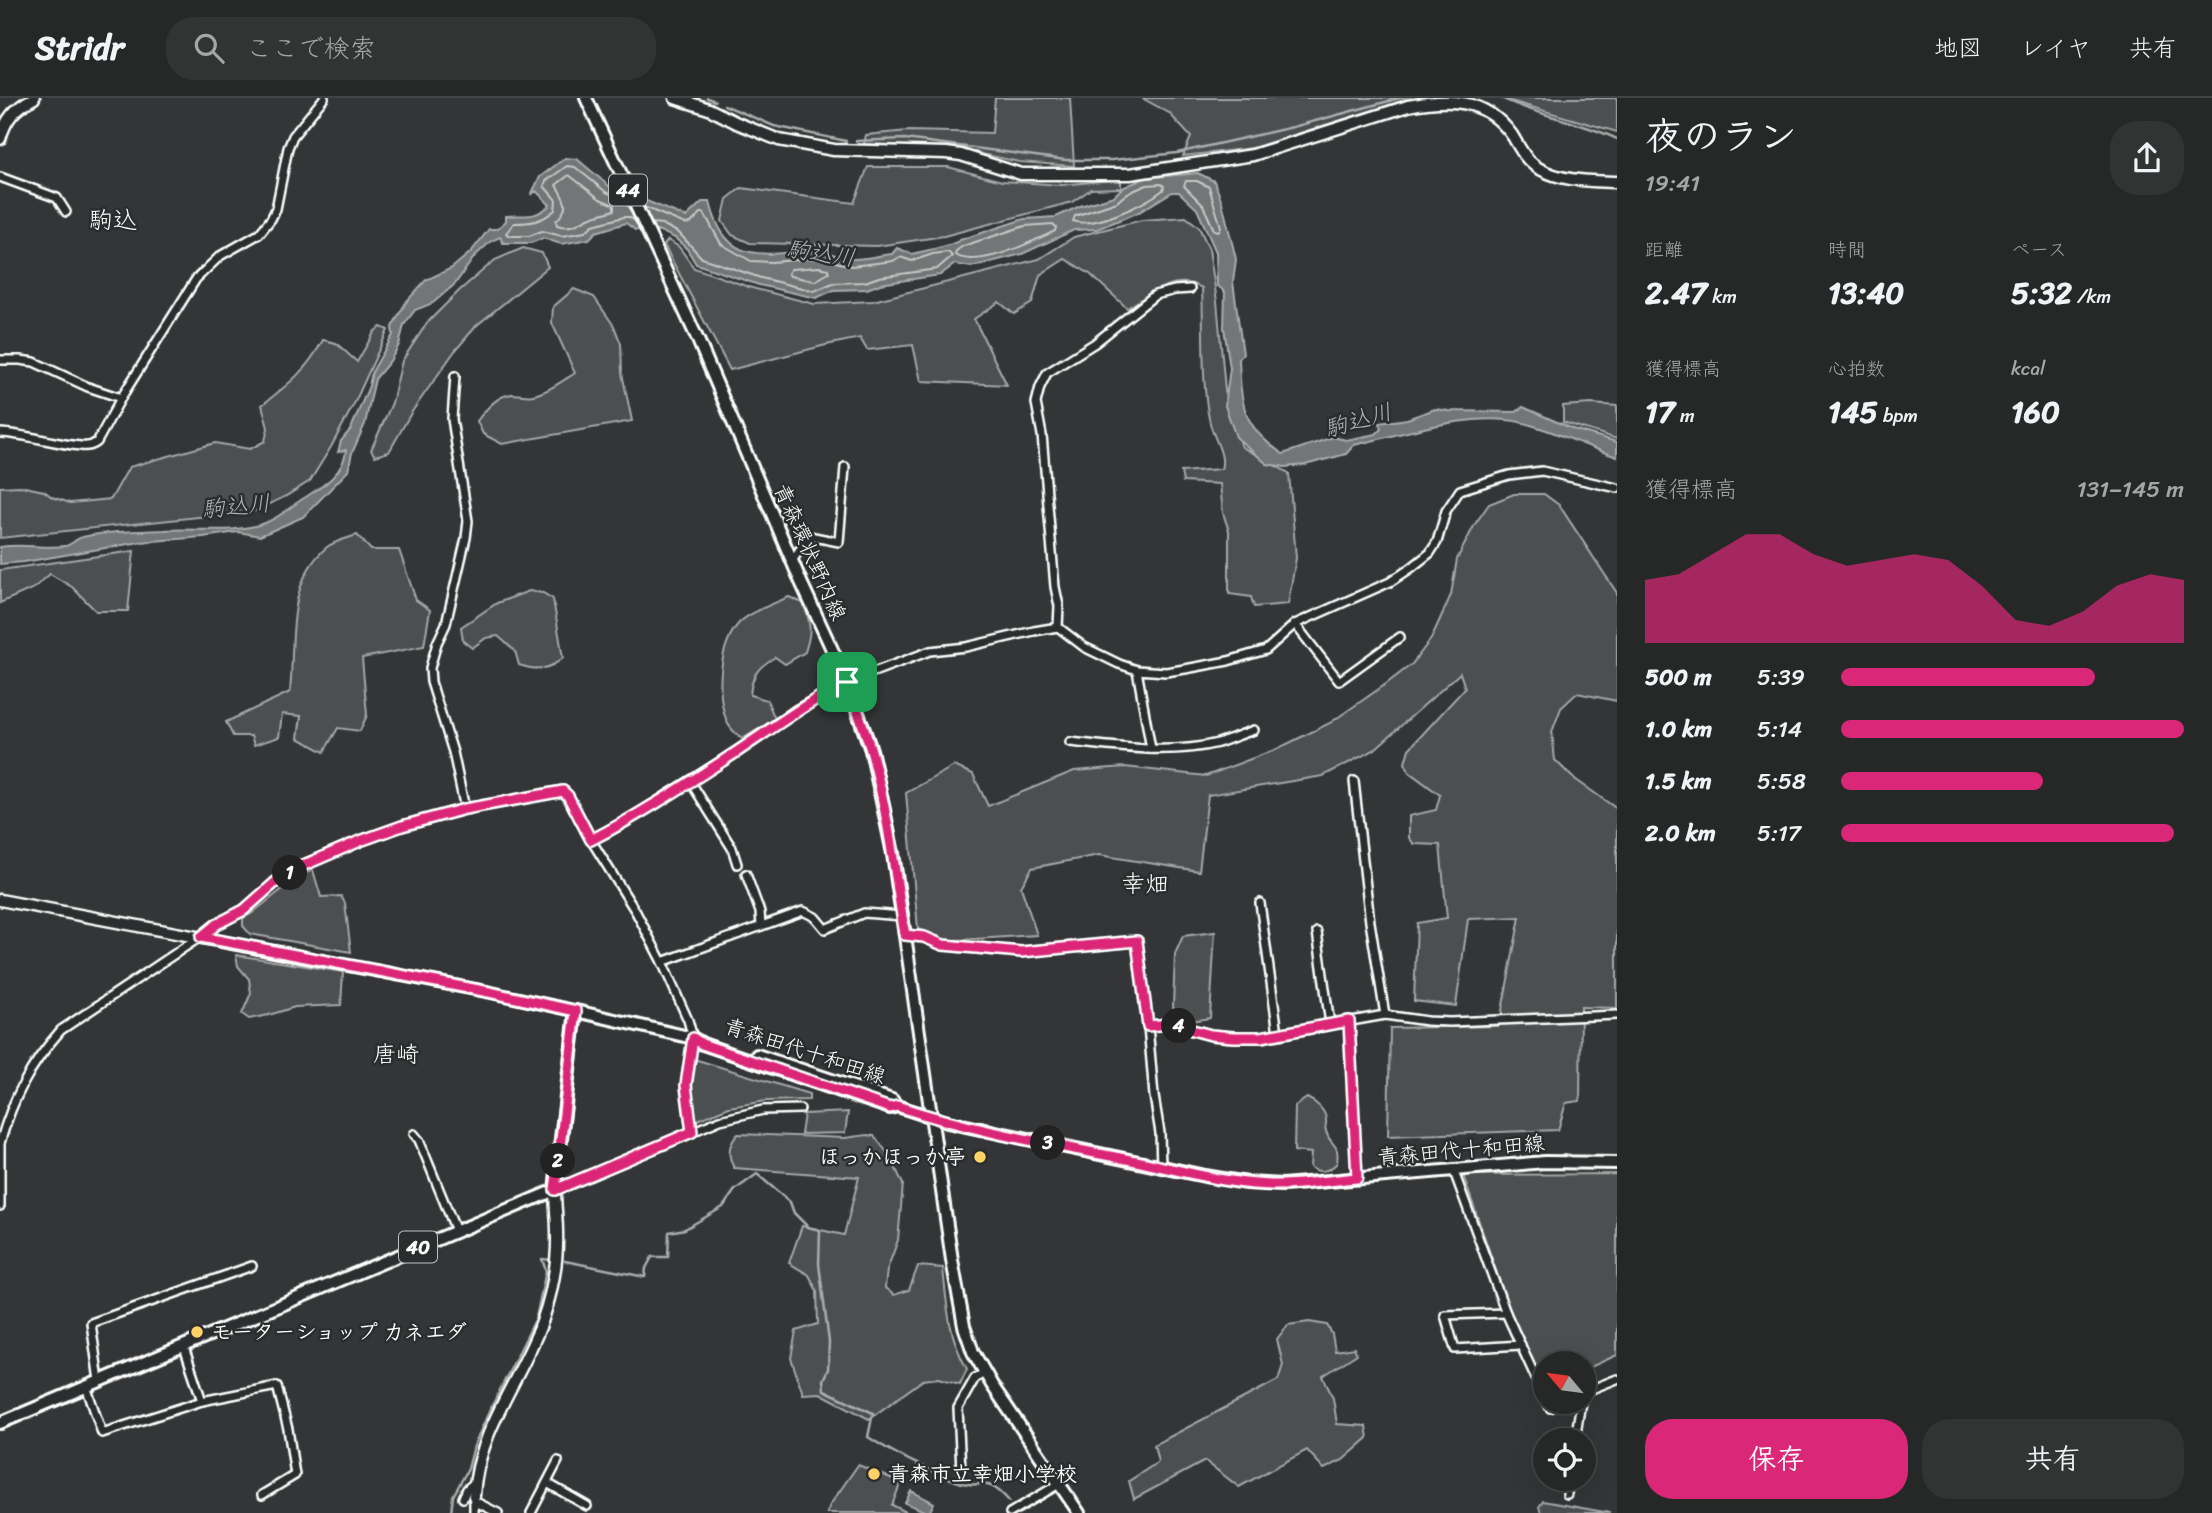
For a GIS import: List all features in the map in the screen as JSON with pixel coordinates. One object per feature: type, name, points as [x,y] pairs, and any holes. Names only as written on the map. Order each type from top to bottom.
[{"type":"main road","name":"青森環状野内線","points":[[586,98],[698,340],[847,682],[871,751],[894,853],[952,1260],[964,1326],[973,1352],[985,1373],[1079,1513]]},
{"type":"main road","name":"青森田代十和田線","points":[[576,1011],[695,1039],[704,1038],[841,1082],[892,1100],[897,1106],[932,1117],[1247,1183],[1283,1185],[1545,1162],[1617,1163]]},
{"type":"main road","points":[[555,1190],[576,1011]]},
{"type":"main road","name":"40","points":[[0,1423],[555,1190]]},
{"type":"street","points":[[0,139],[12,112],[34,98]]},
{"type":"street","points":[[0,433],[81,446],[93,446],[97,442],[121,398],[196,279],[220,256],[259,234],[271,219],[276,209],[288,148],[293,136],[324,98]]},
{"type":"street","points":[[675,98],[709,109],[779,140],[834,150],[961,155],[1021,174],[1130,174],[1253,155],[1431,99],[1454,99],[1481,105],[1490,111],[1512,135],[1527,160],[1539,169],[1571,180],[1617,182]]},
{"type":"street","points":[[0,177],[57,198],[66,212]]},
{"type":"street","points":[[1058,627],[1059,606],[1055,587],[1042,435],[1036,403],[1040,387],[1047,373],[1096,343],[1155,295],[1190,289]]},
{"type":"street","points":[[0,360],[34,362],[88,387],[121,398]]},
{"type":"street","points":[[455,376],[452,419],[468,521],[446,624],[430,668],[431,682],[453,752],[465,809]]},
{"type":"street","points":[[792,561],[809,536],[839,542],[845,467]]},
{"type":"street","points":[[591,840],[690,781],[797,709],[847,682],[930,651],[966,647],[1058,627],[1084,647],[1136,670],[1166,672],[1228,661],[1266,650],[1295,624],[1390,582],[1412,568],[1430,553],[1437,542],[1446,511],[1460,489],[1532,471],[1617,488]]},
{"type":"street","points":[[1295,624],[1339,681],[1400,637]]},
{"type":"street","points":[[1136,670],[1150,749]]},
{"type":"street","points":[[1070,742],[1150,749],[1192,747],[1217,743],[1254,730]]},
{"type":"street","points":[[690,781],[732,848],[737,864]]},
{"type":"street","points":[[1354,781],[1370,922],[1385,1015]]},
{"type":"street","points":[[0,1206],[0,1143],[10,1108],[44,1049],[61,1030],[217,924],[244,910],[278,880],[302,866],[402,826],[465,809],[563,791],[636,912],[688,1020],[695,1039],[686,1085],[692,1132]]},
{"type":"street","points":[[746,874],[760,912],[761,926]]},
{"type":"street","points":[[0,900],[489,992],[576,1011]]},
{"type":"street","points":[[1260,903],[1279,1033]]},
{"type":"street","points":[[662,962],[803,911],[814,917],[825,929],[864,913],[902,916]]},
{"type":"street","points":[[1317,932],[1331,1024]]},
{"type":"street","points":[[905,935],[924,937],[943,945],[1021,952],[1137,941],[1160,1133],[1161,1167]]},
{"type":"street","points":[[1148,1026],[1170,1024],[1211,1035],[1261,1037],[1385,1015],[1427,1021],[1450,1021],[1617,1015]]},
{"type":"street","points":[[1349,1021],[1357,1178]]},
{"type":"street","points":[[474,1513],[470,1498],[483,1447],[536,1336],[548,1302],[557,1247],[555,1190],[720,1120],[763,1110],[800,1109]]},
{"type":"street","points":[[414,1134],[419,1140],[456,1231]]},
{"type":"street","points":[[1453,1169],[1506,1313],[1533,1371]]},
{"type":"street","points":[[99,1381],[91,1323],[252,1266]]},
{"type":"street","points":[[1506,1313],[1445,1315],[1455,1349],[1521,1345]]},
{"type":"street","points":[[184,1347],[202,1401]]},
{"type":"street","points":[[961,1470],[958,1408],[975,1378],[985,1373]]},
{"type":"street","points":[[1596,1387],[1617,1379]]},
{"type":"street","points":[[86,1386],[102,1433],[202,1401],[278,1386],[295,1475],[262,1495]]},
{"type":"street","points":[[531,1513],[558,1461]]},
{"type":"street","points":[[547,1483],[586,1506]]},
{"type":"street","points":[[1011,1513],[1059,1484]]},
{"type":"street","points":[[470,1498],[498,1513]]},
{"type":"shaded area","points":[[995,98],[1070,98],[1074,166],[1019,162],[959,149],[864,144],[866,135],[908,131],[992,133]]},
{"type":"shaded area","points":[[1142,98],[1412,98],[1253,148],[1183,156],[1191,137],[1169,113]]},
{"type":"shaded area","points":[[1500,98],[1617,98],[1617,132]]},
{"type":"shaded area","points":[[868,167],[948,167],[1002,181],[1062,185],[1121,179],[1121,188],[1091,189],[1072,202],[944,236],[877,246],[750,243],[732,235],[722,221],[727,199],[741,188],[854,203]]},
{"type":"shaded area","points":[[1186,217],[1199,227],[1209,249],[1217,301],[1226,401],[1242,447],[1289,473],[1296,558],[1288,604],[1254,607],[1251,597],[1229,594],[1229,531],[1223,513],[1220,484],[1183,482],[1181,472],[1221,469],[1222,463],[1221,452],[1210,423],[1205,392],[1202,288],[1192,284],[1172,284],[1127,308],[1090,274],[1065,259],[1040,275],[1032,303],[1014,314],[999,302],[974,319],[1007,385],[921,381],[913,345],[867,350],[860,338],[730,370],[664,245],[668,240],[679,247],[694,268],[752,288],[814,304],[873,301],[1039,259],[1074,237],[1142,220]]},
{"type":"shaded area","points":[[523,248],[542,253],[548,267],[476,326],[411,413],[389,452],[375,456],[371,450],[392,403],[402,361],[427,323],[495,260]]},
{"type":"shaded area","points":[[574,289],[594,297],[614,326],[621,344],[622,373],[632,421],[502,444],[483,434],[477,421],[496,400],[512,394],[536,394],[575,373],[552,323],[553,307]]},
{"type":"shaded area","points":[[381,327],[388,330],[331,447],[310,481],[286,496],[255,511],[0,538],[0,487],[20,486],[44,491],[70,503],[111,499],[129,467],[215,443],[250,449],[265,441],[268,428],[262,405],[297,376],[323,340],[336,343],[357,362],[375,331]]},
{"type":"shaded area","points":[[1563,406],[1617,406],[1617,439],[1563,422]]},
{"type":"shaded area","points":[[1514,494],[1544,494],[1559,505],[1617,593],[1617,701],[1577,693],[1561,708],[1552,732],[1555,760],[1572,777],[1617,809],[1617,1008],[1581,1007],[1580,1101],[1566,1103],[1558,1130],[1388,1136],[1390,1028],[1499,1026],[1520,917],[1468,919],[1456,1006],[1414,1001],[1417,923],[1447,918],[1440,845],[1414,844],[1409,838],[1409,816],[1436,810],[1440,795],[1409,772],[1405,763],[1409,749],[1465,688],[1460,673],[1374,750],[1323,776],[1208,795],[1199,871],[1099,855],[1032,868],[1021,887],[1037,935],[944,941],[918,929],[906,793],[954,766],[973,774],[988,806],[1074,771],[1125,767],[1206,776],[1277,749],[1330,723],[1412,664],[1431,639],[1451,595],[1457,559],[1475,524],[1489,504]]},
{"type":"shaded area","points":[[357,535],[371,550],[399,550],[416,600],[430,610],[424,646],[362,658],[367,715],[360,731],[338,728],[324,752],[298,738],[301,716],[282,714],[279,737],[254,745],[251,736],[233,736],[226,722],[290,692],[295,614],[304,578],[327,547]]},
{"type":"shaded area","points":[[134,551],[128,611],[96,611],[72,587],[50,574],[34,588],[0,603],[0,570]]},
{"type":"shaded area","points":[[529,591],[543,593],[553,599],[563,658],[558,662],[542,668],[519,665],[515,651],[498,636],[486,638],[472,648],[463,641],[461,627],[497,603]]},
{"type":"shaded area","points":[[789,597],[803,603],[808,616],[810,633],[805,652],[785,664],[775,657],[756,673],[750,695],[767,700],[775,719],[742,739],[728,725],[723,711],[720,684],[727,643],[744,618]]},
{"type":"shaded area","points":[[313,870],[321,897],[341,896],[345,903],[351,952],[250,934],[243,926],[243,918],[299,876]]},
{"type":"shaded area","points":[[1215,932],[1210,1018],[1185,1022],[1173,1007],[1175,954],[1183,936]]},
{"type":"shaded area","points":[[236,955],[343,972],[341,1005],[295,1007],[249,1019],[242,1014],[251,993],[249,979],[238,966]]},
{"type":"shaded area","points":[[694,1059],[809,1094],[809,1100],[766,1101],[729,1107],[695,1121],[689,1087]]},
{"type":"shaded area","points":[[1307,1098],[1324,1112],[1326,1131],[1337,1151],[1337,1163],[1324,1171],[1310,1167],[1311,1153],[1294,1151],[1295,1106]]},
{"type":"shaded area","points":[[848,1112],[845,1133],[801,1134],[804,1114]]},
{"type":"shaded area","points":[[738,1134],[845,1138],[874,1136],[890,1156],[903,1184],[898,1240],[887,1270],[885,1288],[894,1295],[909,1290],[918,1266],[943,1268],[952,1332],[967,1369],[960,1384],[939,1378],[923,1380],[869,1419],[820,1393],[803,1394],[791,1358],[796,1331],[818,1324],[817,1291],[809,1275],[789,1263],[802,1226],[844,1235],[859,1177],[734,1168],[730,1150]]},
{"type":"shaded area","points":[[1617,1174],[1617,1355],[1596,1365],[1596,1351],[1533,1351],[1533,1361],[1509,1308],[1463,1175]]},
{"type":"shaded area","points":[[1309,1322],[1327,1325],[1332,1334],[1335,1351],[1354,1348],[1357,1354],[1323,1376],[1333,1398],[1337,1424],[1366,1426],[1368,1438],[1343,1460],[1324,1469],[1307,1450],[1239,1487],[1205,1461],[1134,1499],[1129,1481],[1158,1462],[1154,1445],[1278,1380],[1283,1365],[1277,1339],[1288,1325]]},
{"type":"shaded area","points":[[858,1465],[901,1482],[892,1505],[908,1513],[827,1513]]},
{"type":"shaded area","points":[[1543,1501],[1610,1513],[1541,1513],[1539,1507]]},
{"type":"water","name":"駒込川","points":[[565,158],[577,159],[609,186],[686,217],[702,202],[710,202],[717,223],[726,238],[737,247],[750,252],[765,254],[817,251],[854,259],[892,254],[897,248],[912,254],[944,246],[1024,219],[1056,217],[1080,206],[1114,196],[1122,188],[1145,178],[1198,173],[1214,181],[1236,259],[1233,282],[1243,354],[1239,359],[1246,414],[1259,434],[1283,454],[1333,437],[1346,440],[1376,434],[1381,429],[1379,423],[1407,419],[1435,409],[1516,412],[1523,407],[1573,429],[1617,442],[1617,457],[1532,425],[1501,419],[1480,419],[1437,425],[1354,445],[1346,454],[1305,465],[1285,467],[1267,464],[1236,437],[1225,406],[1230,368],[1224,328],[1225,292],[1217,285],[1216,252],[1197,209],[1179,192],[1172,192],[1139,212],[1097,229],[1074,230],[1022,254],[971,267],[955,264],[940,275],[880,284],[867,289],[834,290],[816,298],[759,285],[696,264],[687,249],[675,238],[660,231],[635,230],[626,223],[596,232],[589,239],[561,244],[543,238],[531,243],[503,243],[500,237],[491,241],[475,256],[455,284],[433,303],[415,310],[404,325],[399,345],[390,361],[375,379],[365,424],[352,453],[348,471],[303,517],[260,536],[238,532],[140,542],[0,564],[0,547],[65,546],[81,538],[113,532],[221,530],[255,526],[274,519],[323,485],[341,467],[346,450],[338,452],[341,441],[351,429],[372,372],[393,335],[392,327],[406,302],[426,280],[452,268],[471,252],[489,229],[497,229],[506,221],[506,216],[534,215],[550,205],[536,191],[531,195],[540,177]]},
{"type":"water","points":[[911,1491],[934,1503],[929,1513],[905,1503]]},
{"type":"waterway","points":[[707,98],[715,101]]},
{"type":"waterway","points":[[856,141],[905,139],[1066,160],[1112,160],[1177,153],[1293,127],[1400,98]]},
{"type":"waterway","points":[[1501,98],[1617,139]]},
{"type":"waterway","points":[[724,105],[774,126],[846,141]]},
{"type":"waterway","points":[[565,1261],[645,1277],[652,1257],[668,1257],[669,1232],[685,1229],[723,1207],[735,1190],[757,1174],[790,1202],[794,1213],[808,1227],[820,1230],[819,1264],[829,1342],[824,1390],[873,1413],[868,1437],[879,1444],[964,1484],[994,1487],[1009,1501]]},
{"type":"waterway","points":[[451,1513],[453,1496],[468,1469],[474,1446],[536,1318],[546,1271],[542,1259],[552,1260]]},
{"type":"place","name":"ほっかほっか亭","points":[[980,1157]]},
{"type":"place","name":"モーターショップ カネエダ","points":[[197,1332]]},
{"type":"place","name":"青森市立幸畑小学校","points":[[874,1474]]},
{"type":"district","name":"駒込","points":[[113,220]]},
{"type":"district","name":"幸畑","points":[[1145,884]]},
{"type":"district","name":"唐崎","points":[[396,1054]]},
{"type":"route","points":[[847,682],[878,780],[894,853],[905,935],[924,937],[943,945],[1021,952],[1137,941],[1148,1026],[1170,1024],[1211,1035],[1261,1037],[1349,1021],[1357,1178],[1283,1185],[1247,1183],[1013,1136],[947,1122],[897,1106],[890,1108],[702,1044],[693,1038],[686,1085],[692,1132],[555,1190],[576,1011],[201,937],[217,924],[244,910],[278,880],[302,866],[402,826],[465,809],[563,791],[591,840],[735,753],[797,709],[847,682]]}]
